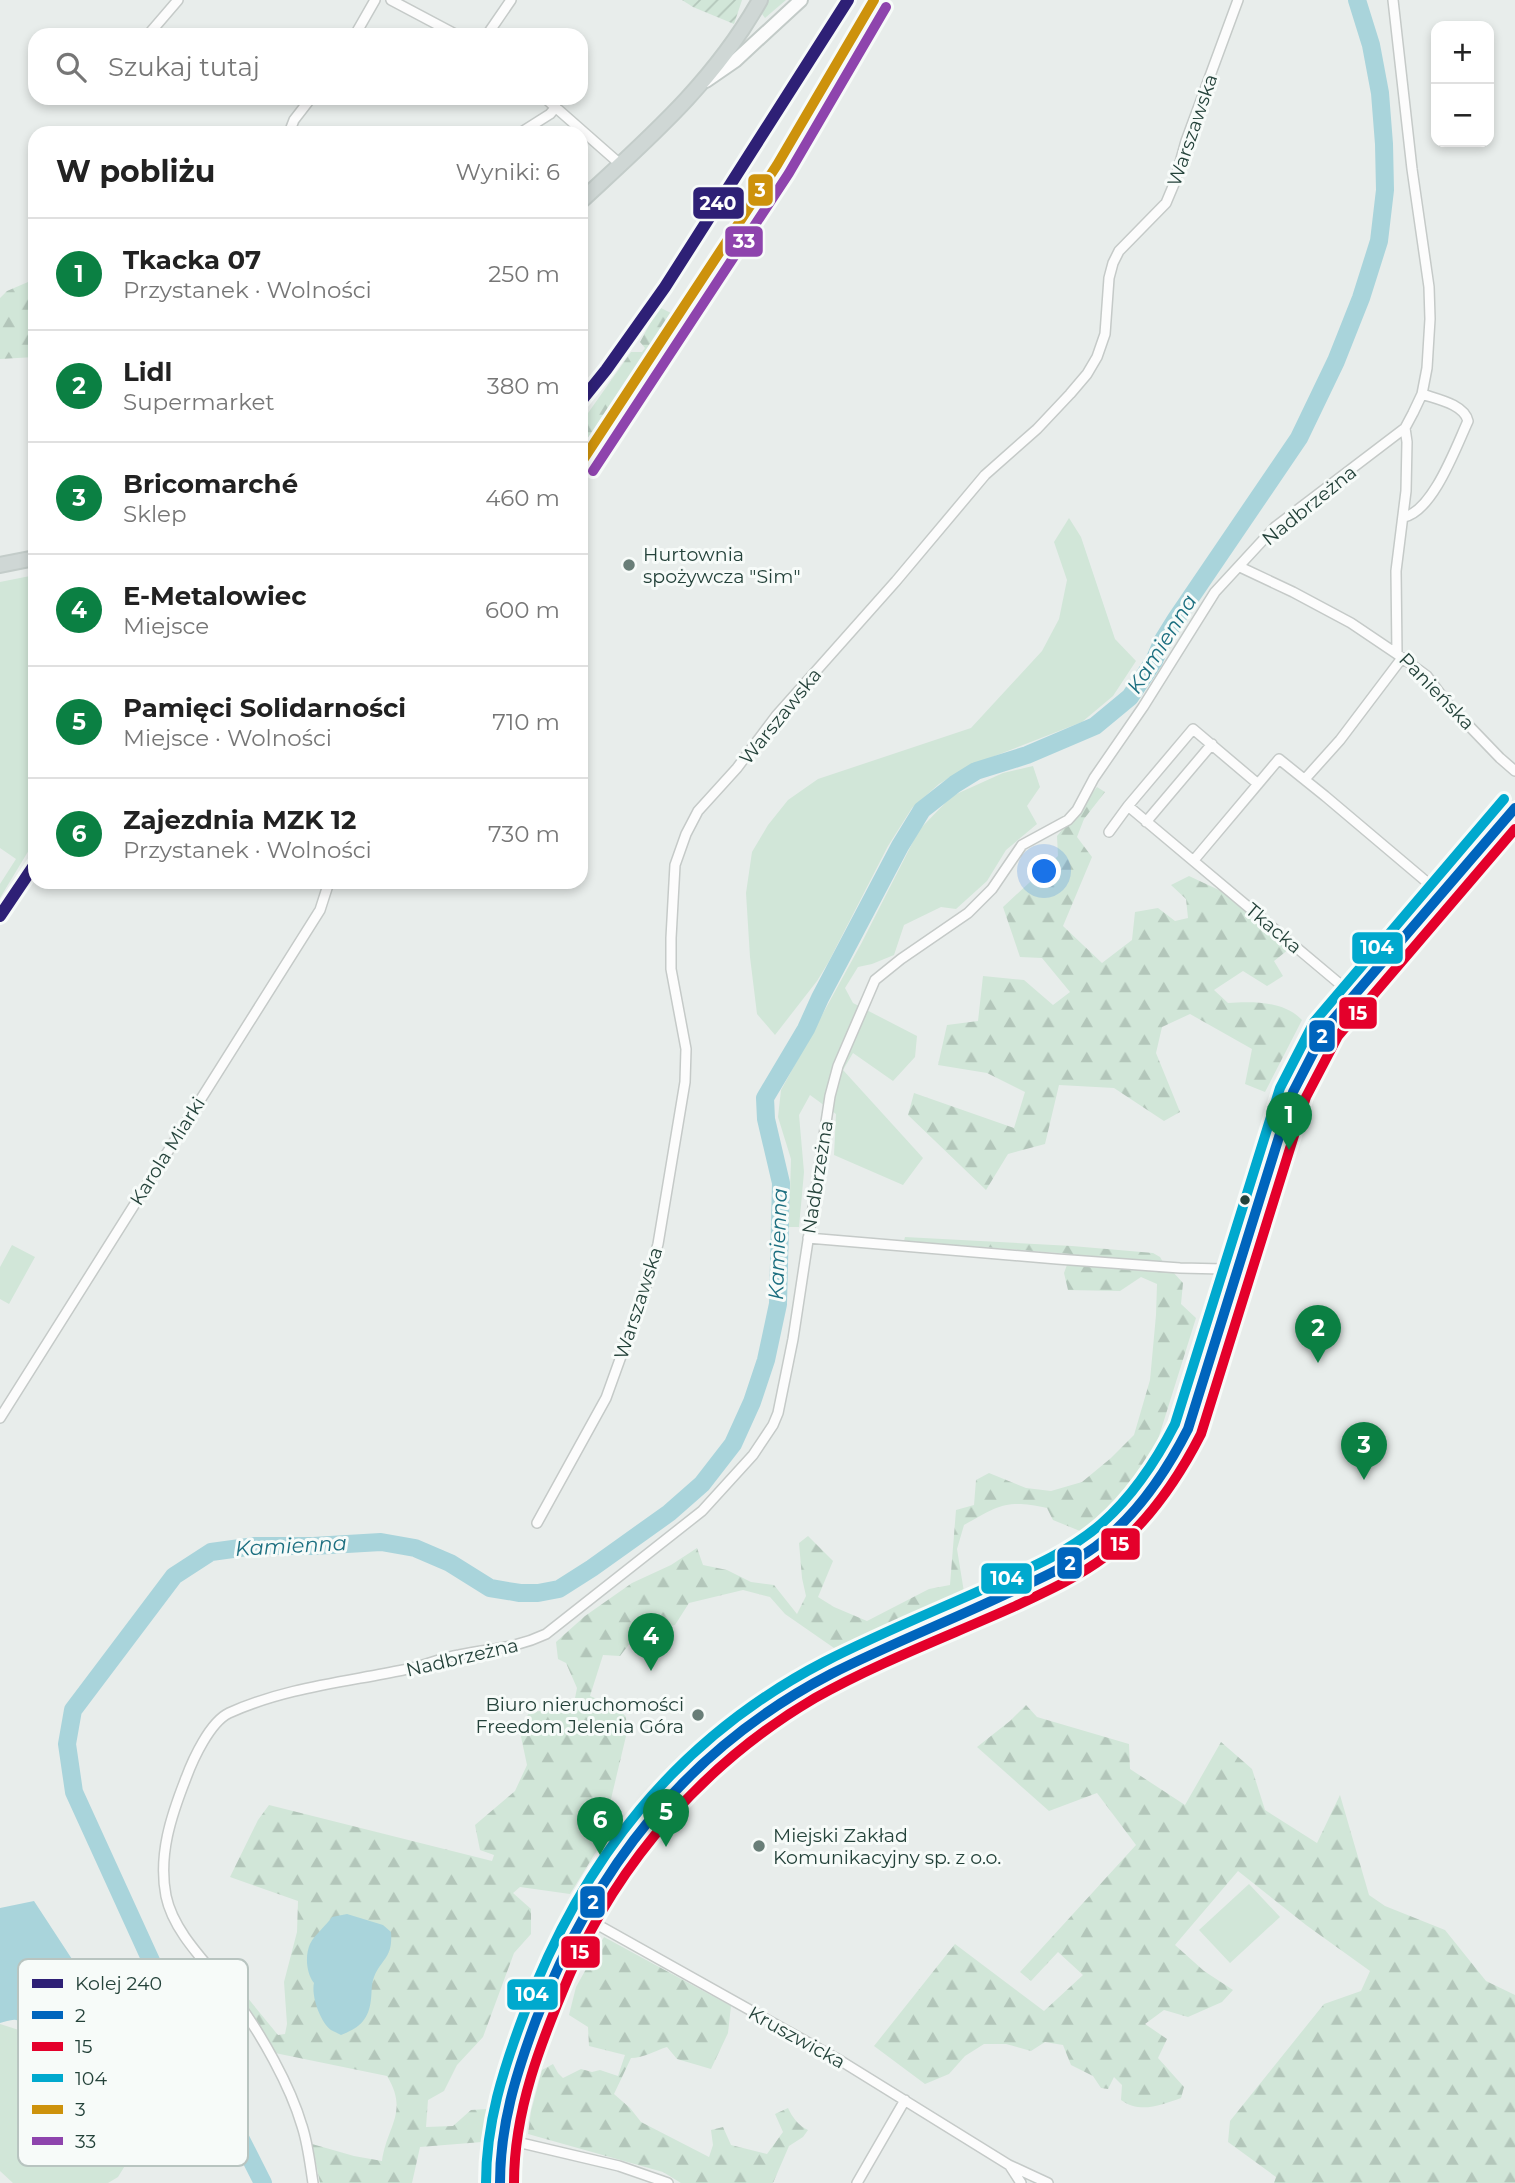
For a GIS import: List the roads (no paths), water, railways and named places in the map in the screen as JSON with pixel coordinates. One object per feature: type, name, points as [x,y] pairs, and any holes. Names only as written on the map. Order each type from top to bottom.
[{"type":"main road","points":[[588,194],[671,117],[702,83],[734,41],[760,0]]},
{"type":"main road","points":[[0,565],[28,559]]},
{"type":"street","points":[[154,28],[178,0]]},
{"type":"street","points":[[359,28],[375,0]]},
{"type":"street","points":[[391,0],[444,28]]},
{"type":"street","points":[[492,28],[511,0]]},
{"type":"street","points":[[702,83],[735,61],[801,0]]},
{"type":"street","points":[[588,453],[777,165],[874,0]]},
{"type":"street","name":"Warszawska","points":[[537,1523],[606,1398],[649,1279],[658,1244],[685,1082],[686,1049],[671,969],[671,939],[674,873],[686,834],[698,811],[737,768],[776,716],[896,581],[985,475],[1037,429],[1087,374],[1097,357],[1105,334],[1109,278],[1113,263],[1119,251],[1166,203],[1238,0]]},
{"type":"street","name":"Nadbrzeżna","points":[[202,1959],[179,1930],[166,1896],[162,1866],[165,1844],[184,1782],[197,1753],[222,1717],[294,1691],[406,1670],[458,1655],[510,1648],[546,1634],[702,1511],[753,1455],[778,1413],[793,1339],[830,1096],[838,1066],[875,980],[968,913],[992,889],[1022,845],[1068,820],[1077,810],[1094,778],[1209,601],[1275,527],[1405,428],[1422,394],[1427,368],[1430,319],[1429,287],[1412,169],[1393,0]]},
{"type":"street","points":[[292,126],[306,105]]},
{"type":"street","points":[[554,105],[577,126]]},
{"type":"street","points":[[531,126],[556,107]]},
{"type":"street","points":[[588,136],[620,164]]},
{"type":"street","points":[[1404,517],[1419,509],[1435,489],[1468,421],[1467,415],[1460,410],[1422,394]]},
{"type":"street","name":"Panieńska","points":[[1405,428],[1407,442],[1404,517],[1396,571],[1400,656],[1427,676],[1448,704],[1515,771]]},
{"type":"street","points":[[1240,567],[1351,623],[1400,656],[1340,740],[1305,779]]},
{"type":"street","points":[[1109,832],[1193,729],[1258,784]]},
{"type":"street","points":[[1146,822],[1212,744]]},
{"type":"street","points":[[1194,860],[1279,759],[1441,894]]},
{"type":"street","name":"Tkacka","points":[[1128,806],[1353,995]]},
{"type":"street","points":[[500,2183],[500,2138],[511,2093],[556,1969],[582,1916],[627,1845],[648,1819],[735,1734],[808,1686],[1064,1567],[1095,1546],[1144,1499],[1173,1459],[1188,1429],[1293,1092],[1326,1028],[1515,808]]},
{"type":"street","name":"Karola Miarki","points":[[0,1418],[320,910],[327,889]]},
{"type":"street","points":[[808,1238],[1138,1265],[1223,1269],[1236,1273]]},
{"type":"street","name":"Kruszwicka","points":[[582,1916],[841,2061],[1009,2165],[1048,2183]]},
{"type":"street","name":"Nadbrzeżna","points":[[248,2018],[289,2092],[303,2128],[313,2183]]},
{"type":"street","points":[[857,2183],[905,2100]]},
{"type":"street","points":[[500,2138],[619,2166],[668,2183]]},
{"type":"street","name":"Kruszwicka","points":[[1009,2165],[1021,2183]]},
{"type":"water","points":[[34,1901],[72,1959],[18,1959],[18,2021],[0,2023],[0,1908]]},
{"type":"water","points":[[347,1914],[383,1925],[391,1932],[391,1941],[389,1953],[374,1977],[370,2006],[365,2018],[358,2026],[341,2035],[331,2030],[320,2015],[307,1959],[312,1940],[332,1917]]},
{"type":"waterway","name":"Kamienna","points":[[150,1959],[74,1792],[67,1744],[73,1710],[174,1576],[211,1552],[255,1546],[381,1542],[415,1548],[450,1563],[490,1588],[520,1593],[559,1589],[669,1513],[702,1484],[733,1444],[752,1402],[766,1360],[778,1304],[781,1183],[766,1119],[765,1098],[806,1029],[900,846],[922,810],[955,784],[976,771],[1027,755],[1095,726],[1130,697],[1154,661],[1176,619],[1299,438],[1336,361],[1361,298],[1379,241],[1385,190],[1380,93],[1371,45],[1357,0]]},
{"type":"waterway","name":"Kamienna","points":[[248,2153],[263,2183]]},
{"type":"rail line","name":"240","points":[[588,392],[665,287],[848,0]]},
{"type":"rail line","name":"240","points":[[0,916],[28,874]]},
{"type":"place","name":"Hurtownia spożywcza \"Sim\"","points":[[629,565]]},
{"type":"place","name":"Tkacka 07","points":[[1289,1150]]},
{"type":"place","name":"Lidl","points":[[1318,1363]]},
{"type":"place","name":"Bricomarché","points":[[1364,1480]]},
{"type":"place","name":"E-Metalowiec","points":[[651,1671]]},
{"type":"place","name":"Biuro nieruchomości Freedom Jelenia Góra","points":[[698,1715]]},
{"type":"place","name":"Miejski Zakład Komunikacyjny sp. z o.o.","points":[[759,1846]]},
{"type":"place","name":"Pamięci Solidarności","points":[[666,1847]]},
{"type":"place","name":"Zajezdnia MZK 12","points":[[600,1855]]}]
